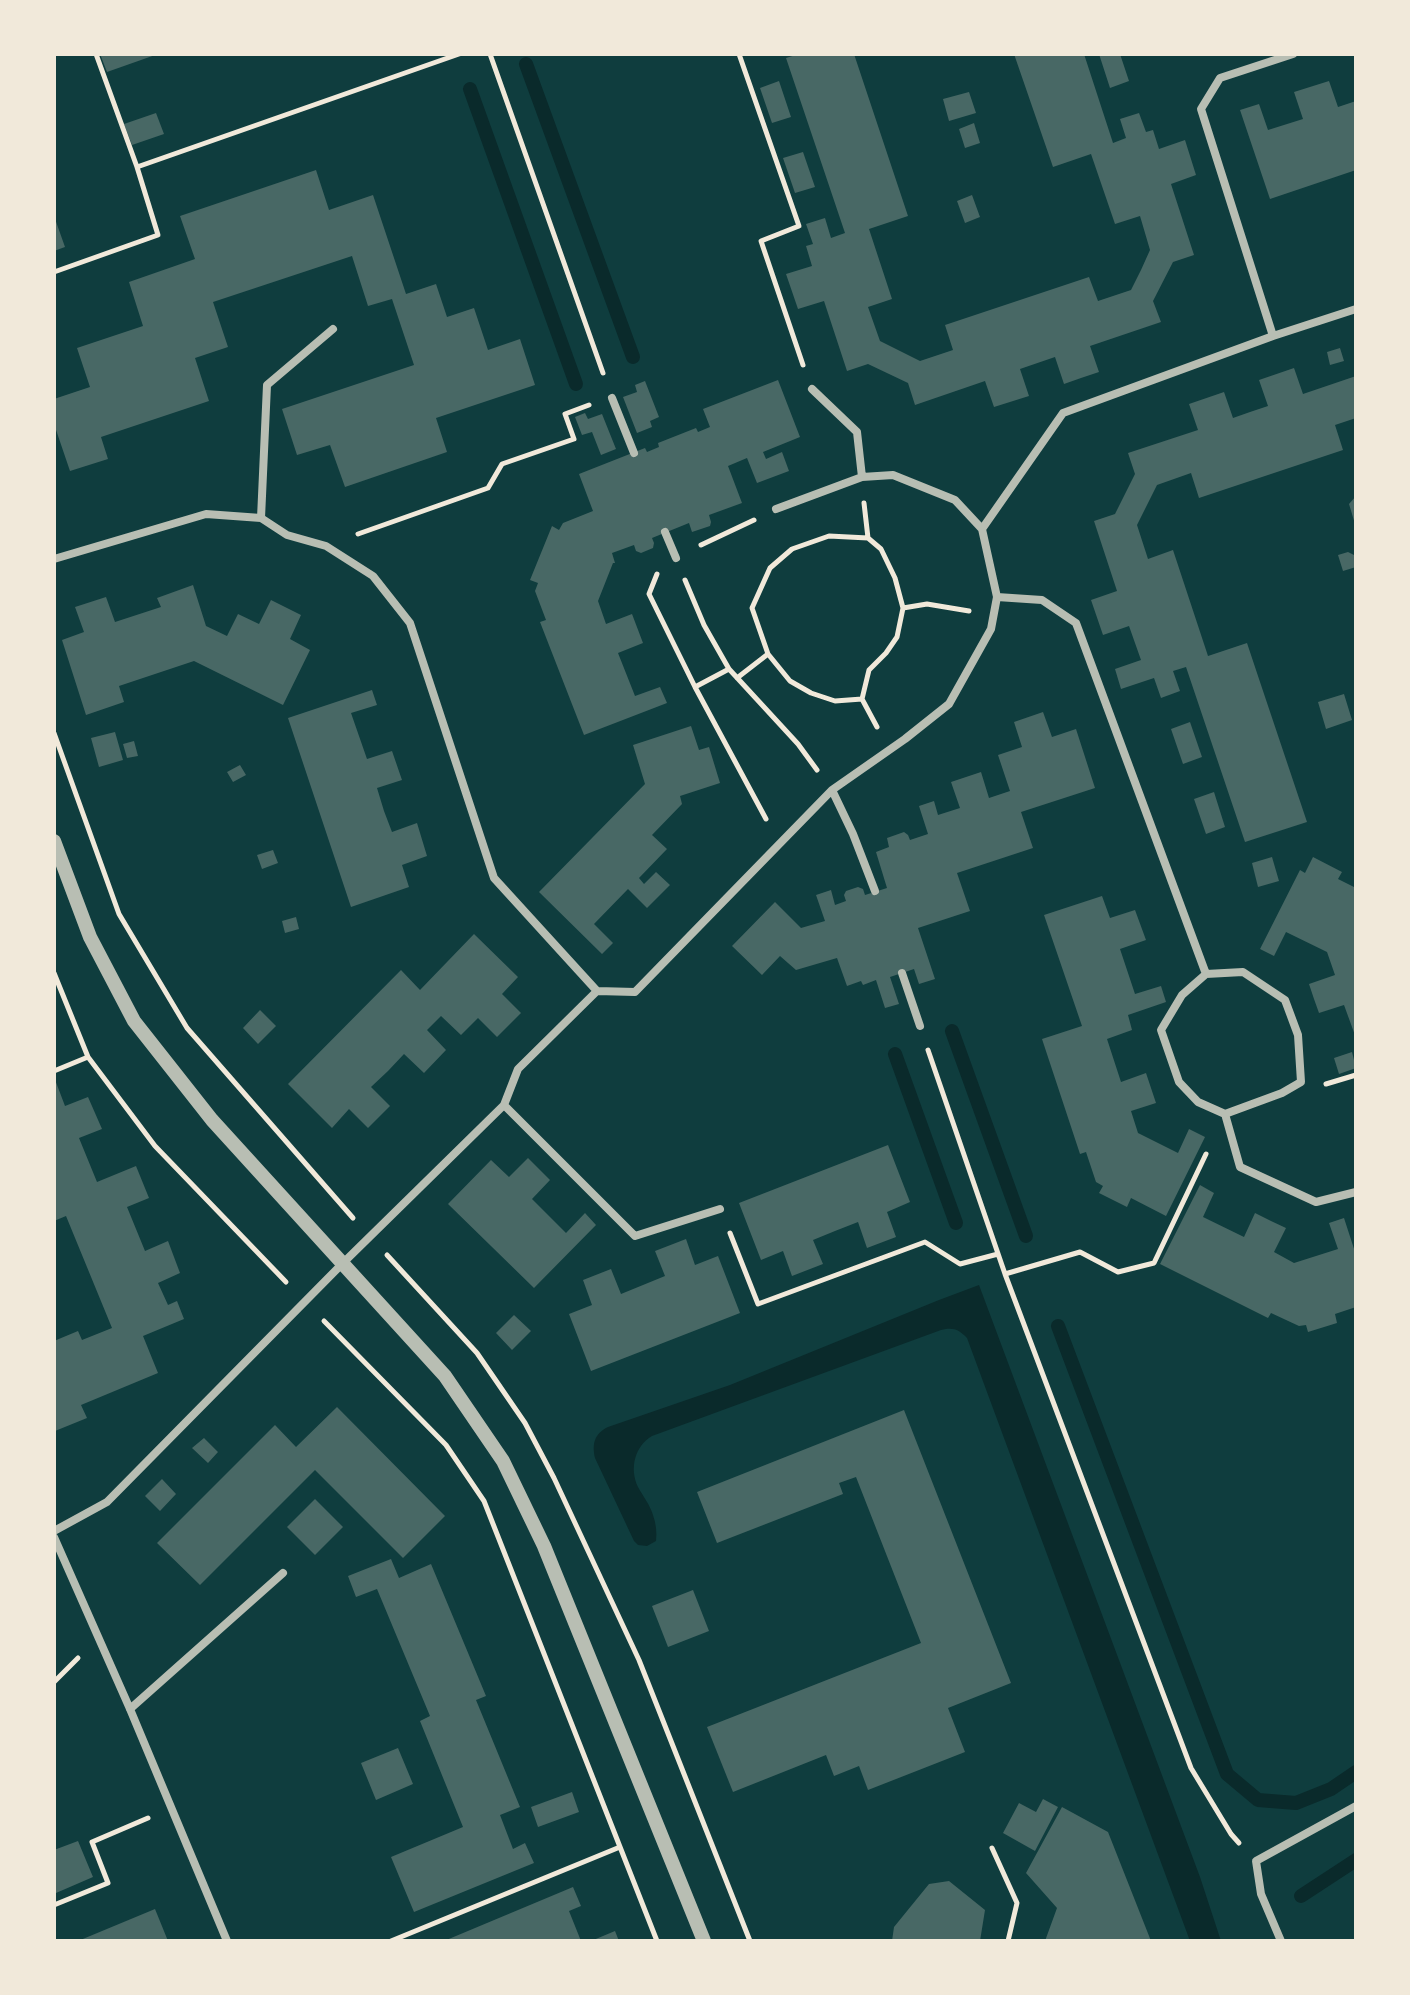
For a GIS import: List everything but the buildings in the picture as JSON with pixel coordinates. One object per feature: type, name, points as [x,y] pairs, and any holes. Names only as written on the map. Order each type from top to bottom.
[{"type":"street","points":[[1273,336],[1201,109],[1220,78],[1293,54]]},
{"type":"street","points":[[982,529],[1063,413],[1356,309]]},
{"type":"street","points":[[261,518],[267,385],[333,329]]},
{"type":"street","points":[[812,389],[857,432],[862,477]]},
{"type":"street","points":[[612,398],[634,453]]},
{"type":"street","points":[[227,1941],[54,1534],[107,1502],[504,1105],[518,1069],[597,991],[635,992],[832,790],[949,704],[991,629],[997,597],[982,529],[955,500],[893,475],[862,477],[776,509]]},
{"type":"street","points":[[54,559],[206,514],[261,518],[287,535],[326,546],[373,576],[410,623],[494,878],[597,991]]},
{"type":"street","points":[[665,532],[676,558]]},
{"type":"street","points":[[997,597],[1042,600],[1076,623],[1206,974]]},
{"type":"street","points":[[832,790],[875,891]]},
{"type":"street","points":[[54,841],[90,937],[134,1021],[212,1120],[445,1376],[503,1461],[544,1546],[704,1941]]},
{"type":"street","points":[[1243,972],[1285,1000],[1298,1035],[1301,1082],[1282,1093],[1225,1114],[1198,1102],[1179,1082],[1161,1030],[1182,995],[1206,974],[1243,972]]},
{"type":"street","points":[[902,973],[920,1026]]},
{"type":"street","points":[[504,1105],[635,1236],[720,1209]]},
{"type":"street","points":[[1225,1114],[1240,1167],[1316,1202],[1356,1192]]},
{"type":"street","points":[[130,1709],[283,1573]]},
{"type":"street","points":[[1281,1941],[1261,1894],[1256,1861],[1356,1806]]},
{"type":"path","points":[[54,272],[158,235],[96,54]]},
{"type":"path","points":[[137,167],[459,54]]},
{"type":"path","points":[[326,546],[488,488],[502,464],[574,439],[565,414],[612,398],[490,54]]},
{"type":"path","points":[[739,54],[799,226],[761,241],[812,389]]},
{"type":"path","points":[[862,477],[868,538]]},
{"type":"path","points":[[776,509],[676,558],[657,573],[649,594],[779,844]]},
{"type":"path","points":[[862,699],[835,701],[811,693],[790,681],[768,654],[752,608],[770,568],[792,549],[829,536],[868,538],[881,549],[895,578],[903,608],[897,637],[869,670],[862,699],[889,749]]},
{"type":"path","points":[[676,558],[704,625],[729,669],[798,744],[832,790]]},
{"type":"path","points":[[903,608],[927,604],[993,616]]},
{"type":"path","points":[[737,678],[768,654]]},
{"type":"path","points":[[695,687],[729,669]]},
{"type":"path","points":[[54,973],[88,1057],[155,1146],[446,1445],[484,1501],[657,1941]]},
{"type":"path","points":[[920,1026],[1005,1274],[1191,1768],[1231,1834],[1256,1861]]},
{"type":"path","points":[[54,1071],[88,1057]]},
{"type":"path","points":[[1005,1274],[1080,1252],[1118,1272],[1154,1263],[1225,1114]]},
{"type":"path","points":[[720,1209],[758,1304],[925,1242],[960,1264],[998,1254]]},
{"type":"path","points":[[54,1905],[108,1883],[92,1842],[171,1808]]},
{"type":"path","points":[[391,1941],[620,1847]]},
{"type":"path","points":[[992,1848],[1017,1903],[1008,1941]]},
{"type":"water","points":[[979,1285],[1200,1877],[1221,1941],[1190,1941],[967,1338],[961,1333],[953,1329],[941,1330],[646,1440],[635,1458],[634,1472],[656,1525],[656,1541],[647,1546],[634,1541],[595,1458],[595,1440],[608,1427],[730,1385]]},
{"type":"waterway","points":[[526,64],[633,357]]},
{"type":"waterway","points":[[470,89],[576,384]]},
{"type":"waterway","points":[[952,1031],[1026,1236]]},
{"type":"waterway","points":[[895,1054],[956,1223]]},
{"type":"waterway","points":[[1058,1326],[1227,1774],[1258,1800],[1296,1803],[1331,1789],[1356,1772]]},
{"type":"waterway","points":[[1301,1896],[1356,1860]]}]
